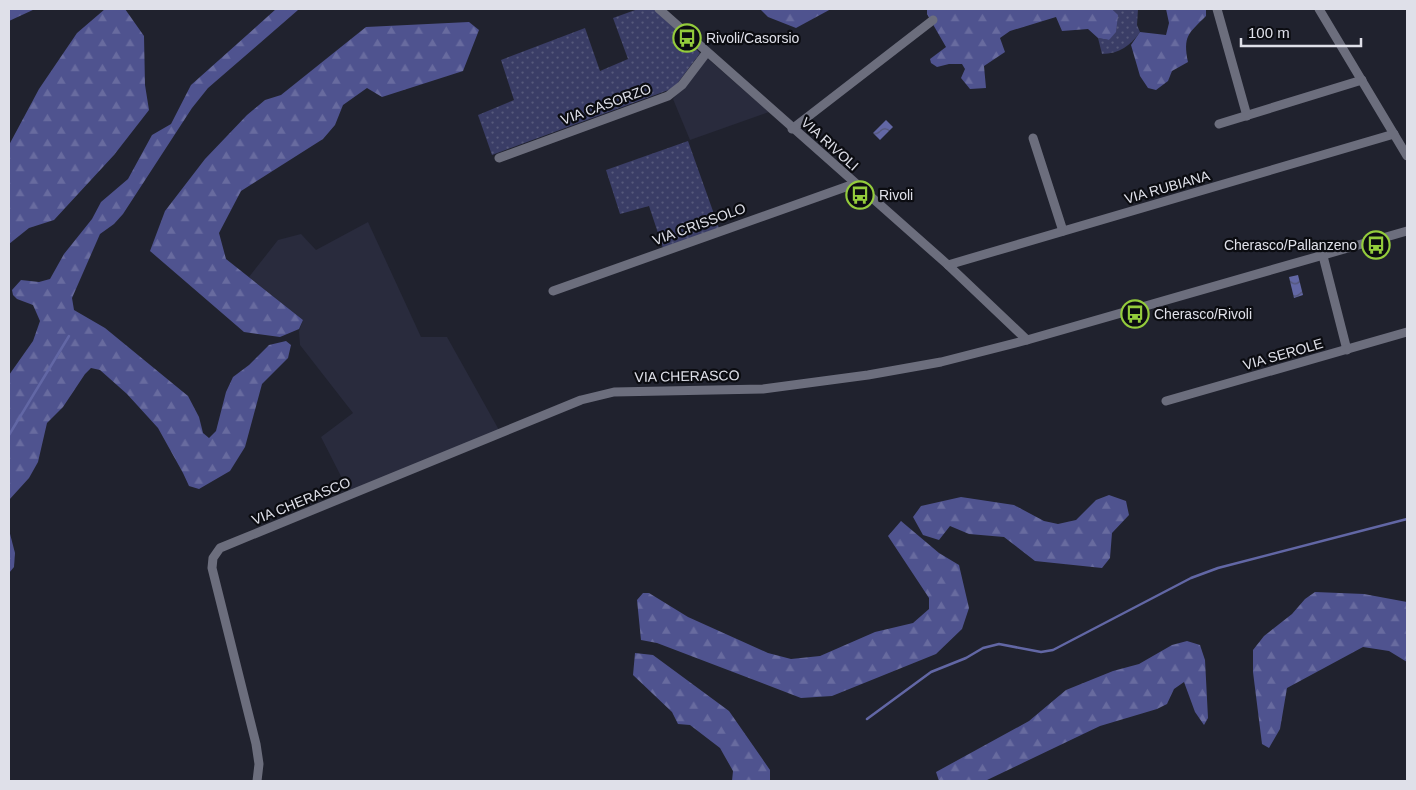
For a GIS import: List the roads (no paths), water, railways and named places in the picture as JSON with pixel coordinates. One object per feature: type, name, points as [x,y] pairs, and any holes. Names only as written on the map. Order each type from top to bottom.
[{"type":"street","name":"VIA RIVOLI","points":[[659,9],[854,184],[948,265],[1027,340]]},
{"type":"street","points":[[1217,9],[1247,116]]},
{"type":"street","points":[[1319,9],[1407,156]]},
{"type":"street","points":[[792,129],[934,20]]},
{"type":"street","name":"VIA CASORZO","points":[[499,158],[668,96],[682,85],[707,52]]},
{"type":"street","points":[[1219,124],[1362,80]]},
{"type":"street","name":"VIA RUBIANA","points":[[948,265],[1394,134]]},
{"type":"street","points":[[1034,138],[1063,232]]},
{"type":"street","name":"VIA CRISSOLO","points":[[553,290],[854,184]]},
{"type":"street","name":"VIA CHERASCO","points":[[257,781],[259,764],[256,744],[212,568],[213,558],[220,548],[581,400],[614,392],[763,389],[868,375],[941,362],[1027,340],[1407,231]]},
{"type":"street","points":[[1323,256],[1347,350]]},
{"type":"street","name":"VIA SEROLE","points":[[1166,401],[1407,332]]},
{"type":"water","points":[[886,120],[893,127],[880,140],[873,133]]},
{"type":"water","points":[[1298,275],[1303,295],[1294,298],[1289,277]]},
{"type":"waterway","points":[[9,435],[69,336]]},
{"type":"waterway","points":[[867,719],[931,672],[966,658],[983,648],[999,644],[1041,652],[1053,650],[1191,578],[1218,568],[1407,519]]},
{"type":"place","name":"Rivoli/Casorsio","points":[[687,38]]},
{"type":"place","name":"Rivoli","points":[[860,195]]},
{"type":"place","name":"Cherasco/Pallanzeno","points":[[1376,245]]},
{"type":"place","name":"Cherasco/Rivoli","points":[[1135,314]]}]
